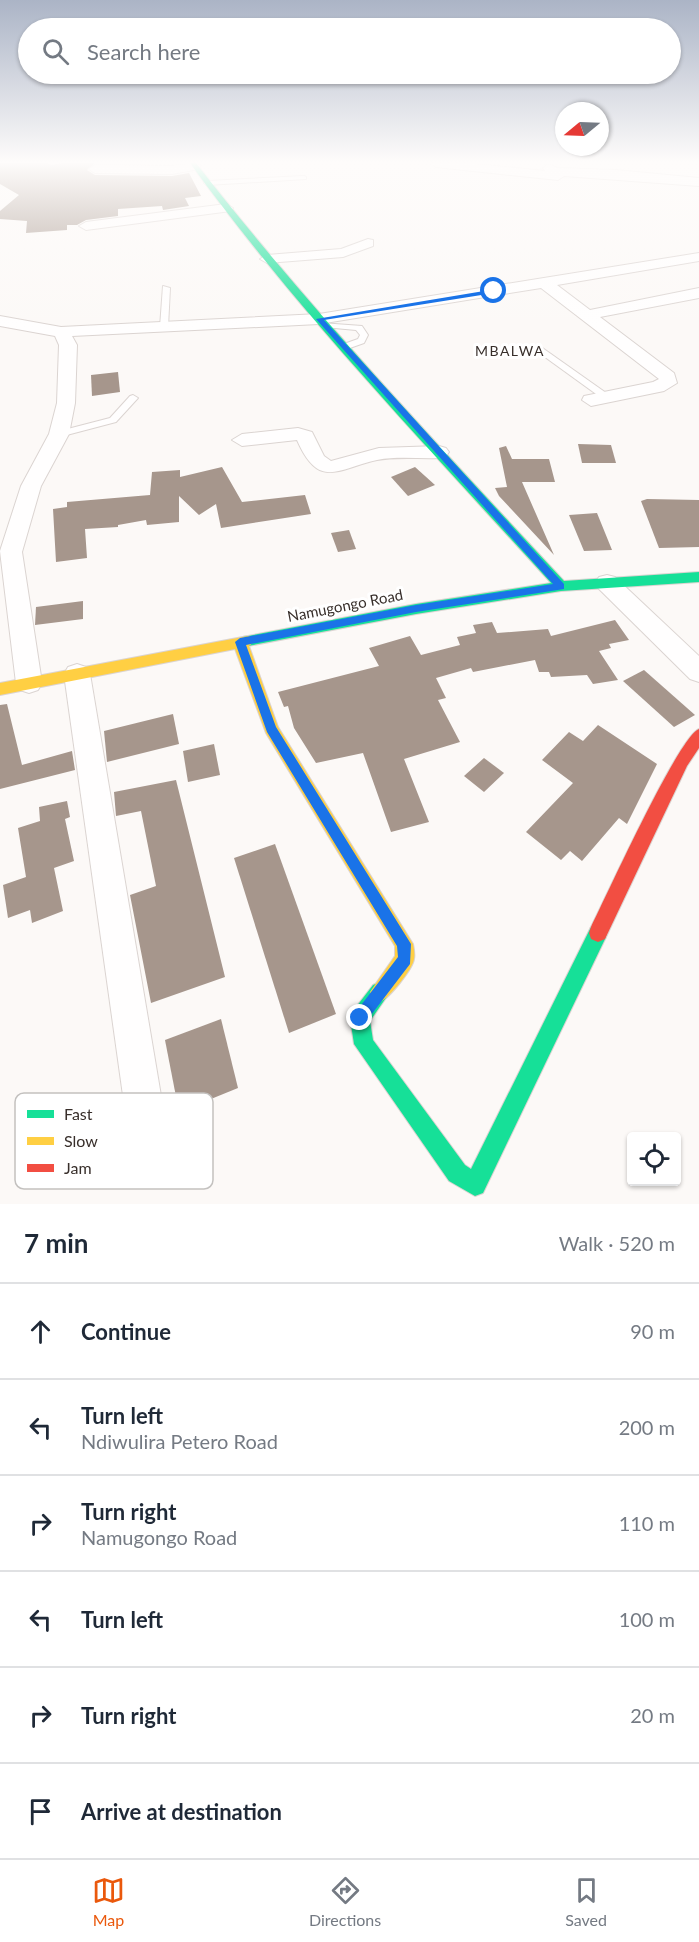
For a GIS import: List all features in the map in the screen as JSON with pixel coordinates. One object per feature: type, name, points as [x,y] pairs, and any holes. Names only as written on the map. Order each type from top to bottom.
[{"type":"street","points":[[86,226],[139,219]]},
{"type":"street","points":[[235,219],[344,347],[561,586]]},
{"type":"street","points":[[267,259],[343,253],[368,243]]},
{"type":"street","points":[[2,323],[61,332],[322,322],[699,257]]},
{"type":"street","points":[[544,284],[668,377],[668,384],[599,399]]},
{"type":"street","points":[[588,315],[699,293]]},
{"type":"street","points":[[29,683],[10,552],[31,486],[59,434],[66,403],[68,345],[61,332]]},
{"type":"street","points":[[242,440],[298,434],[305,436],[312,454],[322,465],[331,467],[372,456],[402,452],[440,452]]},
{"type":"street","name":"Namugongo Road","points":[[0,689],[416,609],[561,586],[699,577]]},
{"type":"street","points":[[607,583],[699,672]]},
{"type":"street","points":[[240,642],[271,729],[404,944],[405,959],[360,1018],[364,1044],[457,1173],[475,1185],[681,762],[699,735]]},
{"type":"street","points":[[77,674],[142,1093]]},
{"type":"lane","points":[[164,327],[165,288]]},
{"type":"lane","points":[[322,322],[359,328],[364,335],[361,341],[344,347]]},
{"type":"lane","points":[[541,350],[599,399]]},
{"type":"lane","points":[[59,434],[113,420],[133,398]]},
{"type":"building","points":[[3,219],[93,219],[77,225],[67,225],[67,230],[26,233],[27,221]]},
{"type":"building","points":[[118,372],[120,392],[92,396],[91,375]]},
{"type":"building","points":[[578,444],[611,445],[616,463],[582,463]]},
{"type":"building","points":[[506,446],[512,459],[549,459],[555,482],[522,482],[554,555],[499,496],[495,488],[507,487],[499,448]]},
{"type":"building","points":[[222,467],[242,502],[305,495],[311,514],[221,528],[216,504],[199,515],[179,496],[179,522],[147,525],[146,520],[118,525],[118,527],[85,529],[87,558],[56,562],[53,509],[67,507],[67,502],[150,495],[152,472],[180,470],[180,477]]},
{"type":"building","points":[[415,467],[435,485],[408,496],[391,477]]},
{"type":"building","points":[[647,499],[699,500],[699,547],[659,548],[641,501]]},
{"type":"building","points":[[597,513],[612,550],[584,551],[569,515]]},
{"type":"building","points":[[349,530],[356,549],[338,552],[331,533]]},
{"type":"building","points":[[83,601],[83,619],[35,625],[36,607]]},
{"type":"building","points":[[615,620],[629,640],[609,644],[611,648],[599,651],[618,680],[593,684],[587,675],[551,677],[549,672],[539,672],[535,660],[473,672],[471,668],[436,678],[446,698],[438,700],[460,742],[404,759],[429,822],[391,832],[363,753],[316,763],[294,728],[288,706],[284,707],[278,692],[379,666],[369,648],[410,636],[421,655],[460,645],[457,637],[476,633],[473,625],[492,622],[497,633],[548,629],[551,636]]},
{"type":"building","points":[[644,670],[695,715],[674,727],[623,681]]},
{"type":"building","points":[[7,704],[22,765],[72,751],[75,770],[0,789],[0,705]]},
{"type":"building","points":[[173,714],[179,744],[107,762],[104,731]]},
{"type":"building","points":[[598,725],[657,764],[627,824],[619,818],[582,861],[570,851],[561,860],[526,832],[573,783],[542,760],[569,732],[583,741]]},
{"type":"building","points":[[214,744],[220,775],[188,782],[183,751]]},
{"type":"building","points":[[484,758],[504,773],[484,792],[464,776]]},
{"type":"building","points":[[176,780],[225,977],[151,1003],[130,895],[156,886],[141,811],[116,816],[114,792]]},
{"type":"building","points":[[67,801],[70,817],[65,819],[74,861],[54,868],[63,911],[32,923],[30,910],[8,918],[3,885],[26,877],[18,828],[40,821],[39,807]]},
{"type":"building","points":[[275,844],[336,1014],[289,1033],[234,858]]},
{"type":"building","points":[[221,1019],[238,1088],[213,1098],[213,1093],[175,1093],[165,1040]]},
{"type":"traffic: fast","points":[[235,219],[325,326],[561,586]]},
{"type":"traffic: fast","points":[[248,641],[416,609],[561,586],[699,577]]},
{"type":"traffic: fast","points":[[380,992],[360,1018],[364,1044],[457,1173],[475,1185],[598,933]]},
{"type":"traffic: slow","points":[[0,689],[248,641]]},
{"type":"traffic: slow","points":[[240,642],[271,729],[404,944],[405,959],[380,992]]},
{"type":"traffic: jam","points":[[598,933],[681,762],[699,735]]},
{"type":"district","name":"MBALWA","points":[[510,350]]},
{"type":"route","points":[[360,1018],[405,959],[404,944],[271,729],[240,642],[416,609],[561,586],[319,319],[407,307],[494,291]]}]
